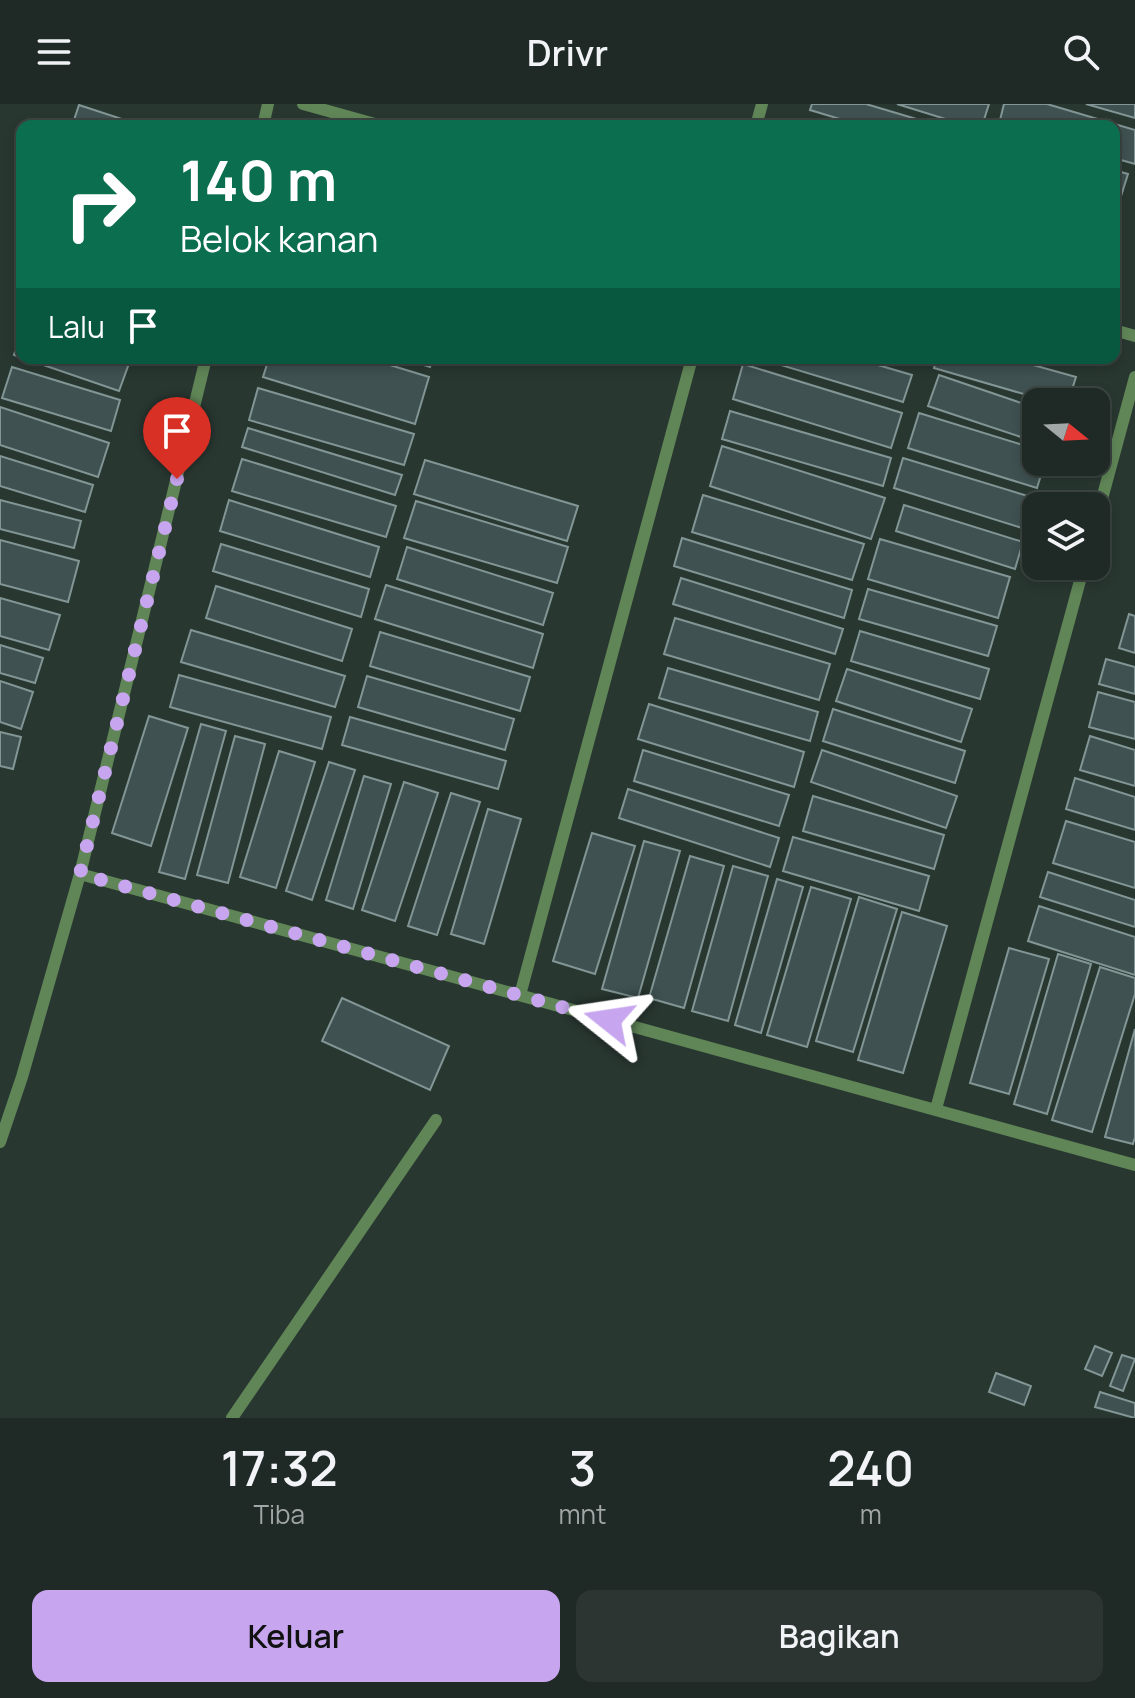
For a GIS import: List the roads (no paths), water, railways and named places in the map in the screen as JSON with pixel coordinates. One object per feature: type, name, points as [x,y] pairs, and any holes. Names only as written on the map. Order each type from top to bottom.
[{"type":"lane","points":[[303,104],[360,120]]},
{"type":"lane","points":[[0,1142],[22,1077],[80,874],[205,364]]},
{"type":"lane","points":[[520,995],[690,364]]},
{"type":"lane","points":[[1104,492],[1135,377]]},
{"type":"lane","points":[[936,1109],[1080,580]]},
{"type":"lane","points":[[80,874],[1135,1165]]},
{"type":"lane","points":[[232,1418],[436,1120]]}]
